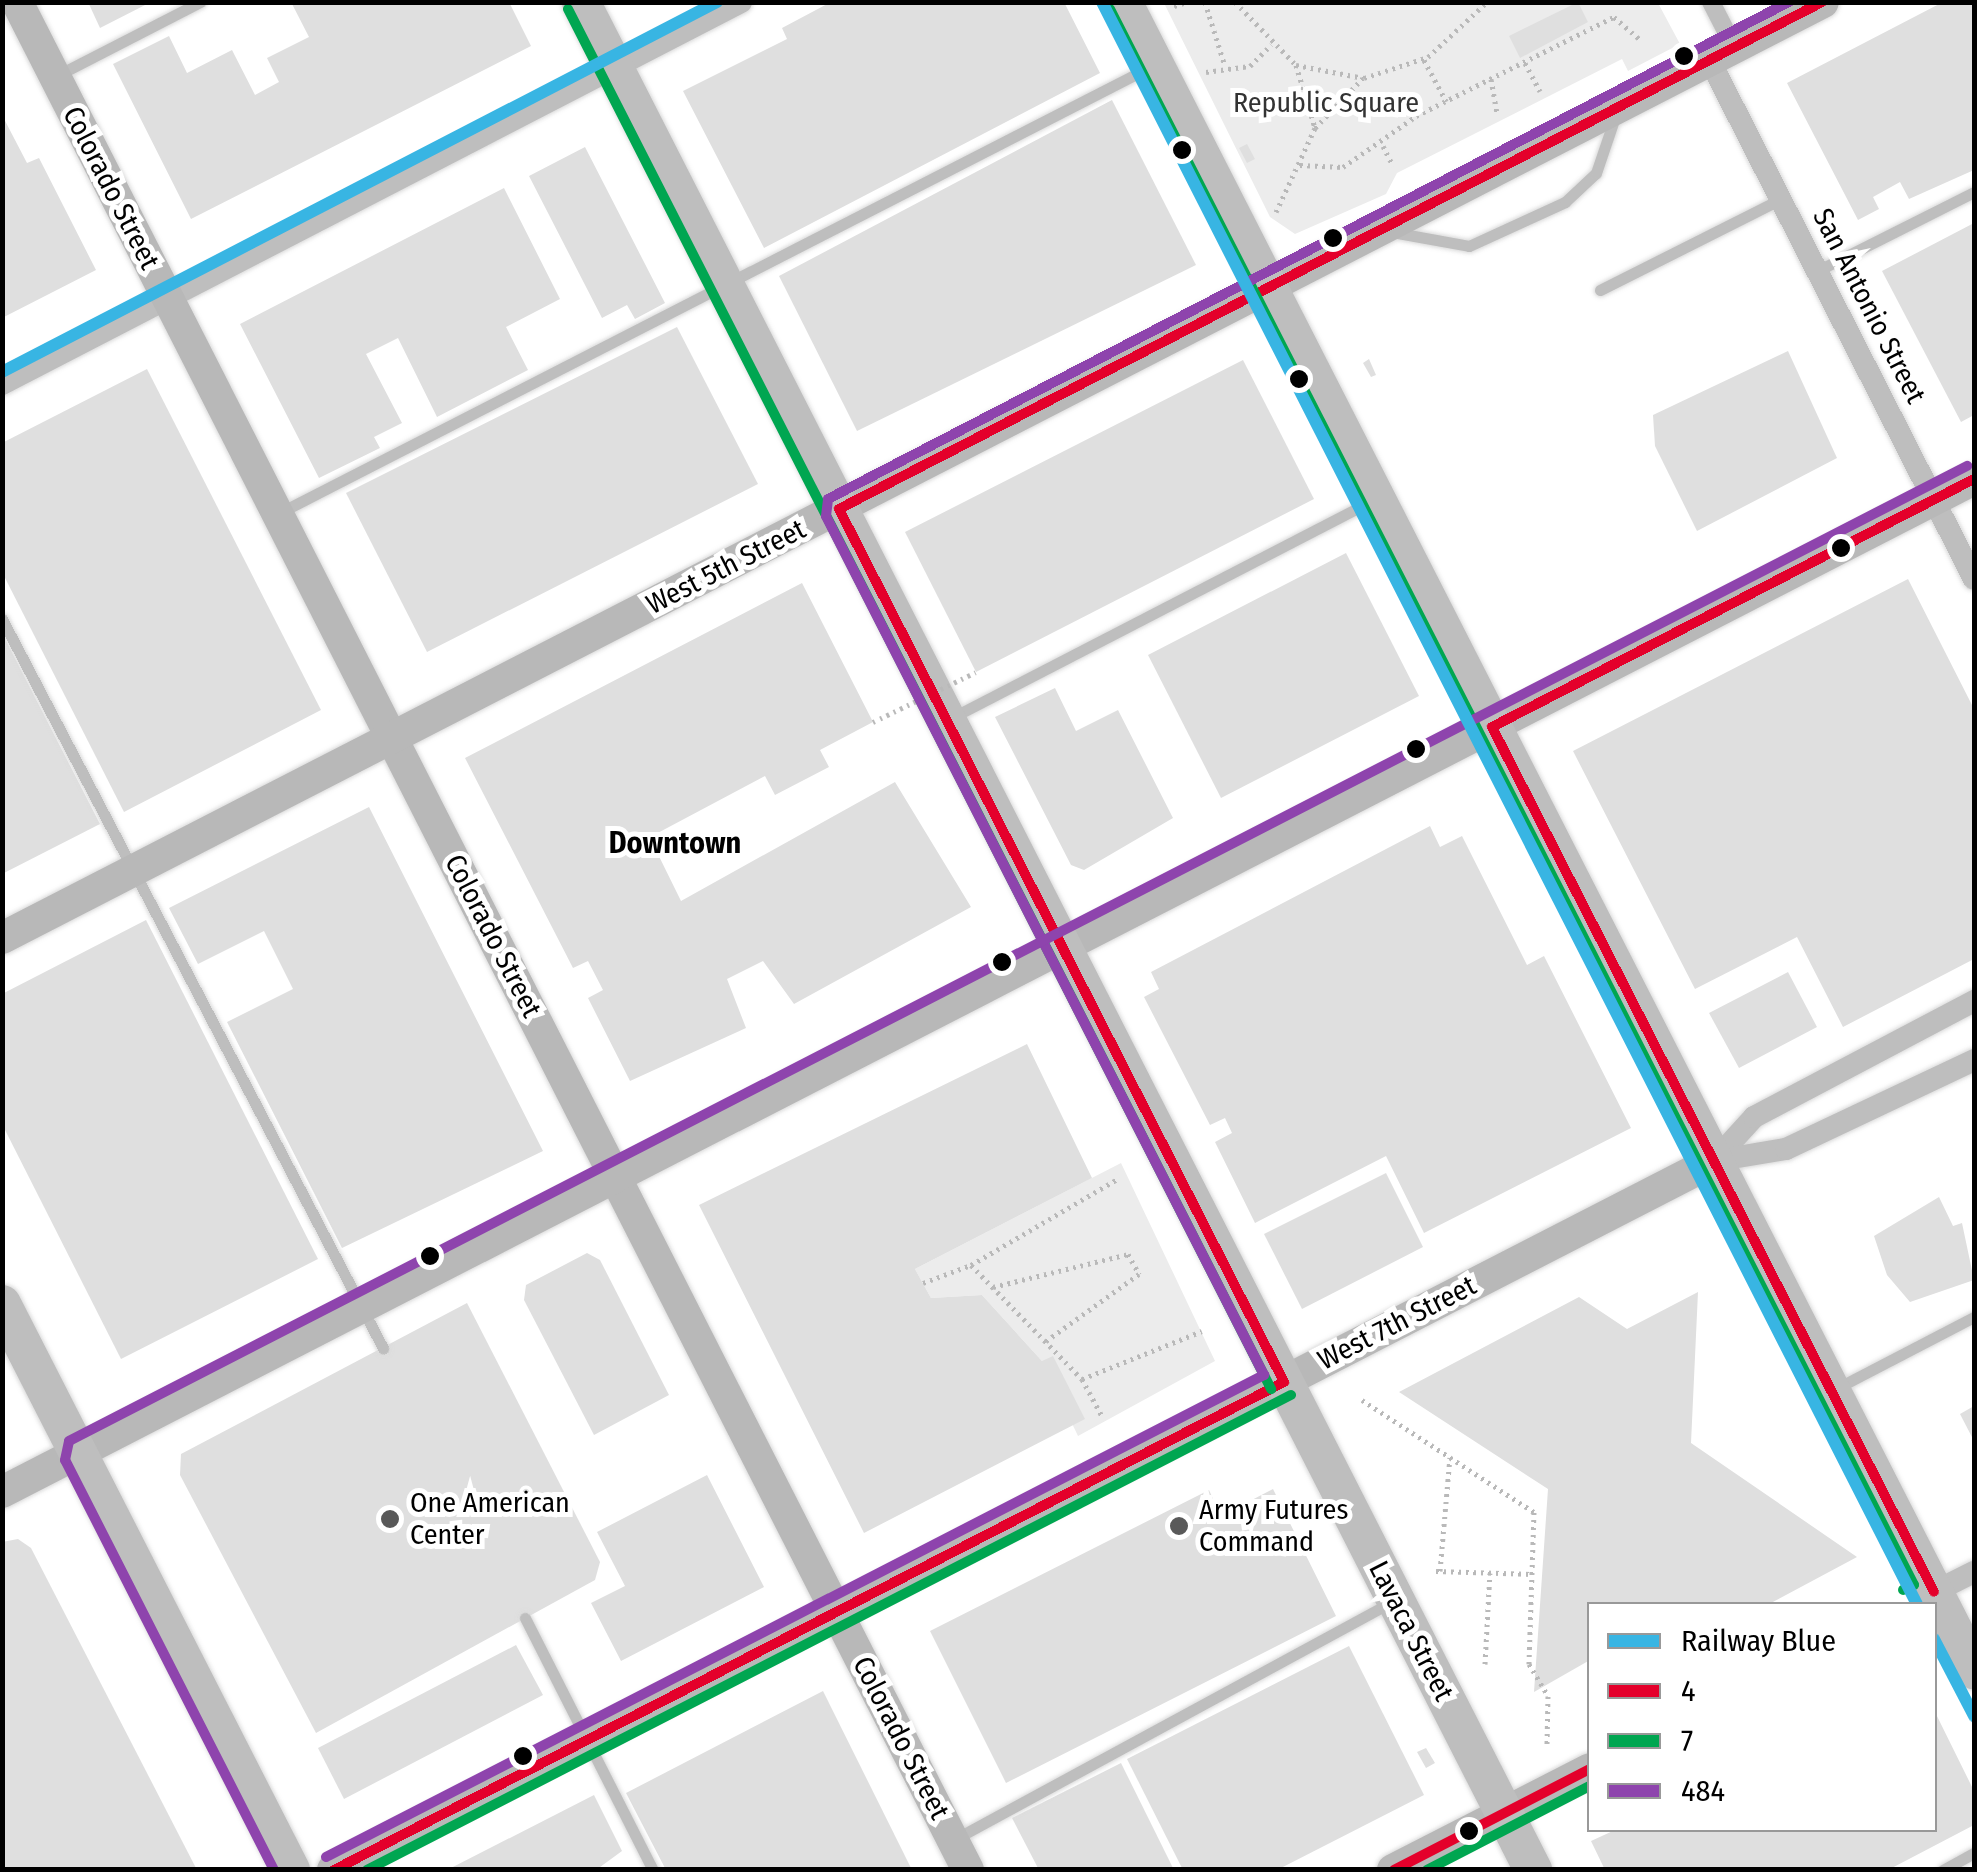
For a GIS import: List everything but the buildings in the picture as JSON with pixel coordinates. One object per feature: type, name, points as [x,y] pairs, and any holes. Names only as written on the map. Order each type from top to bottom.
[{"type":"main road","name":"Colorado Street","points":[[16,2],[961,1855]]},
{"type":"main road","name":"Lavaca Street","points":[[581,2],[1533,1870]]},
{"type":"main road","points":[[1123,2],[1831,1391],[1921,1598]]},
{"type":"main road","name":"West 5th Street","points":[[2,938],[1823,2]]},
{"type":"main road","points":[[2,1492],[1974,479]]},
{"type":"main road","name":"West 7th Street","points":[[333,1870],[1714,1161]]},
{"type":"main road","points":[[2,1304],[291,1870]]},
{"type":"main road","points":[[1937,1620],[1974,1670]]},
{"type":"main road","points":[[1393,1870],[1587,1770]]},
{"type":"street","points":[[2,384],[741,2]]},
{"type":"street","points":[[1711,2],[1723,55]]},
{"type":"street","name":"San Antonio Street","points":[[1723,55],[1781,199],[1974,579]]},
{"type":"street","name":"West 7th Street","points":[[1714,1161],[1754,1116],[1974,1001]]},
{"type":"street","name":"West 7th Street","points":[[1714,1161],[1786,1150],[1974,1060]]},
{"type":"street","points":[[1921,1598],[1974,1572]]},
{"type":"lane","points":[[54,78],[200,2]]},
{"type":"lane","points":[[277,514],[1154,64]]},
{"type":"lane","points":[[1382,230],[1452,247],[1490,242],[1584,188],[1618,108]]},
{"type":"lane","points":[[1817,270],[1974,192]]},
{"type":"lane","points":[[1600,290],[1781,199]]},
{"type":"lane","points":[[947,720],[1376,499]]},
{"type":"lane","points":[[2,619],[383,1348]]},
{"type":"lane","points":[[1831,1391],[1974,1317]]},
{"type":"lane","points":[[961,1855],[1395,1600]]},
{"type":"lane","points":[[525,1618],[653,1870]]},
{"type":"lane","points":[[1943,1870],[1974,1853]]},
{"type":"path","points":[[1174,6],[1187,2]]},
{"type":"path","points":[[1205,2],[1225,64]]},
{"type":"path","points":[[1235,2],[1270,45],[1296,65],[1364,78]]},
{"type":"path","points":[[1276,212],[1315,128],[1364,78],[1424,59],[1487,2]]},
{"type":"path","points":[[1300,165],[1344,167],[1446,101],[1614,16],[1640,40]]},
{"type":"path","points":[[1206,72],[1225,64],[1250,66],[1270,45]]},
{"type":"path","points":[[1424,59],[1446,101]]},
{"type":"path","points":[[1525,62],[1540,91]]},
{"type":"path","points":[[1296,65],[1315,128]]},
{"type":"path","points":[[1491,79],[1496,113]]},
{"type":"path","points":[[1383,145],[1394,166]]},
{"type":"path","points":[[873,722],[976,672]]},
{"type":"path","points":[[923,1283],[972,1265],[1118,1178]]},
{"type":"path","points":[[994,1287],[1128,1254],[1139,1274],[1046,1342]]},
{"type":"path","points":[[972,1265],[1082,1378],[1102,1418]]},
{"type":"path","points":[[1125,1284],[1130,1292]]},
{"type":"path","points":[[1082,1378],[1202,1331]]},
{"type":"path","points":[[1362,1400],[1534,1512],[1529,1664],[1548,1696],[1547,1744]]},
{"type":"path","points":[[1450,1457],[1438,1571],[1532,1574]]},
{"type":"path","points":[[1485,1664],[1490,1572]]},
{"type":"green space","name":"Republic Square","points":[[1164,3],[1658,3],[1680,44],[1628,71],[1622,59],[1397,173],[1386,194],[1295,234],[1270,217]]},
{"type":"green space","points":[[1121,1163],[1215,1361],[1078,1436],[1042,1361],[982,1295],[931,1298],[915,1269]]},
{"type":"rail line","name":"Blue","points":[[2,372],[717,2]]},
{"type":"rail line","name":"Blue","points":[[1102,2],[1916,1602]]},
{"type":"rail line","name":"Blue","points":[[1937,1645],[1974,1716]]},
{"type":"transit line","name":"484","points":[[326,1857],[1264,1375],[826,516],[828,499],[1789,2]]},
{"type":"transit line","name":"4","points":[[839,509],[1822,2]]},
{"type":"transit line","name":"7","points":[[568,9],[1271,1389]]},
{"type":"transit line","name":"7","points":[[1110,9],[1914,1585],[1903,1590]]},
{"type":"transit line","name":"484","points":[[274,1870],[65,1460],[69,1441],[1967,466]]},
{"type":"transit line","name":"4","points":[[1492,727],[1974,479]]},
{"type":"transit line","name":"4","points":[[839,509],[1284,1382]]},
{"type":"transit line","name":"4","points":[[1492,727],[1934,1592]]},
{"type":"transit line","name":"4","points":[[334,1870],[1284,1382]]},
{"type":"transit line","name":"7","points":[[367,1870],[1291,1395]]},
{"type":"transit line","name":"4","points":[[1394,1870],[1587,1771]]},
{"type":"transit line","name":"7","points":[[1427,1870],[1587,1788]]},
{"type":"place","name":"One American Center","points":[[390,1519]]},
{"type":"place","name":"Army Futures Command","points":[[1179,1526]]},
{"type":"district","name":"Downtown","points":[[675,843]]}]
